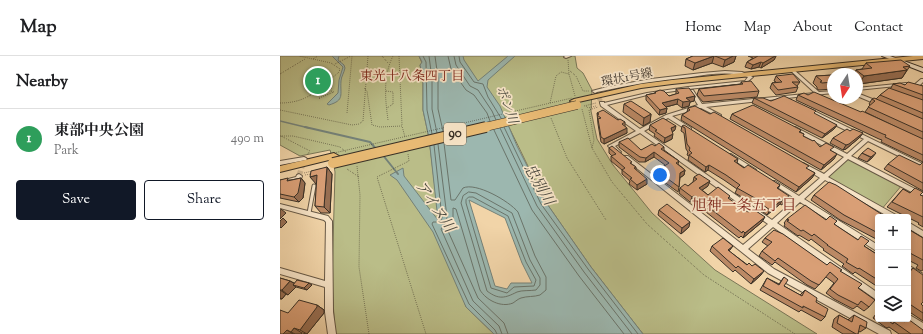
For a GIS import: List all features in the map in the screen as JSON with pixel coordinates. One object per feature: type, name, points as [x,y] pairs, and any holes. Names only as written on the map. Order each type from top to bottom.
[{"type":"main road","points":[[885,56],[923,70]]},
{"type":"main road","name":"環状1号線","points":[[899,61],[923,57]]},
{"type":"main road","name":"環状1号線","points":[[578,102],[660,87],[750,76],[899,61],[923,60]]},
{"type":"main road","name":"90","points":[[280,170],[578,102]]},
{"type":"main road","name":"90","points":[[280,175],[334,157]]},
{"type":"street","points":[[594,91],[674,77],[736,71],[750,76],[746,82],[647,94],[603,104]]},
{"type":"street","points":[[793,71],[816,93],[827,98]]},
{"type":"street","points":[[915,87],[923,80]]},
{"type":"street","points":[[863,88],[906,84],[923,90]]},
{"type":"street","points":[[878,87],[891,92]]},
{"type":"street","points":[[688,88],[701,106],[722,118]]},
{"type":"street","points":[[827,92],[701,106],[668,116],[611,146],[771,271],[887,334]]},
{"type":"street","points":[[783,97],[790,101]]},
{"type":"street","points":[[863,97],[886,107]]},
{"type":"street","points":[[743,102],[750,105]]},
{"type":"street","points":[[603,104],[875,295]]},
{"type":"street","points":[[804,108],[923,166]]},
{"type":"street","points":[[668,116],[694,133]]},
{"type":"street","points":[[784,124],[923,196]]},
{"type":"street","points":[[744,249],[867,140]]},
{"type":"street","points":[[727,153],[760,174]]},
{"type":"street","points":[[280,164],[304,158]]},
{"type":"street","points":[[797,161],[889,214]]},
{"type":"street","points":[[280,183],[301,176]]},
{"type":"street","points":[[767,178],[875,247]]},
{"type":"street","points":[[280,206],[326,218],[329,221],[329,285],[332,334]]},
{"type":"street","points":[[911,227],[923,234]]},
{"type":"street","points":[[911,270],[923,278]]},
{"type":"street","points":[[280,271],[329,285]]},
{"type":"street","points":[[911,320],[923,328]]},
{"type":"lane","points":[[309,213],[314,186]]},
{"type":"path","points":[[299,56],[336,63],[351,56],[347,113]]},
{"type":"path","points":[[312,59],[318,56]]},
{"type":"path","points":[[280,110],[352,125],[359,124],[363,121],[364,88],[368,56]]},
{"type":"path","points":[[382,56],[388,63]]},
{"type":"path","points":[[388,120],[385,91],[388,63],[393,56]]},
{"type":"path","points":[[399,56],[402,126],[405,140]]},
{"type":"path","points":[[568,57],[569,74],[572,79],[592,148],[612,182],[646,224],[704,275],[795,334]]},
{"type":"path","points":[[280,74],[306,58]]},
{"type":"path","points":[[280,103],[294,103],[304,99],[324,85],[339,72],[340,69],[336,63]]},
{"type":"path","points":[[569,70],[576,76],[583,91],[594,91]]},
{"type":"path","points":[[550,108],[550,100],[556,76],[561,72],[569,74]]},
{"type":"path","points":[[320,98],[334,92],[328,90],[332,88],[324,85]]},
{"type":"path","points":[[364,88],[367,91],[372,125],[380,127],[402,126]]},
{"type":"path","points":[[385,91],[392,92],[393,104],[386,109]]},
{"type":"path","points":[[334,157],[578,102],[588,108],[603,104]]},
{"type":"path","points":[[592,148],[594,140],[589,110],[603,104]]},
{"type":"path","points":[[551,116],[552,123],[567,158],[606,220]]},
{"type":"path","points":[[280,136],[310,152]]},
{"type":"path","points":[[280,136],[293,136],[336,146],[344,150],[348,155]]},
{"type":"path","points":[[408,154],[409,161],[377,177],[426,334]]},
{"type":"path","points":[[357,166],[359,177],[358,247],[361,289],[368,334]]},
{"type":"path","points":[[344,169],[349,169],[359,177]]},
{"type":"path","points":[[301,176],[315,170]]},
{"type":"path","points":[[301,176],[317,172]]},
{"type":"path","points":[[301,176],[314,175]]},
{"type":"green space","points":[[280,56],[419,56],[422,63],[420,65],[423,79],[423,110],[429,138],[439,221],[466,307],[494,334],[335,334],[332,283],[335,172],[333,160],[330,150],[300,156],[280,145]]},
{"type":"green space","points":[[458,56],[575,56],[577,68],[583,73],[592,90],[591,111],[597,139],[613,165],[652,213],[715,270],[817,334],[643,334],[591,267],[545,201],[505,119]]},
{"type":"green space","points":[[847,157],[902,185],[881,210],[824,177]]},
{"type":"water","points":[[332,56],[339,56],[338,60],[344,65],[345,68],[341,79],[340,99],[329,105],[327,104],[338,93],[339,80],[343,67]]},
{"type":"water","points":[[419,56],[463,56],[464,60],[478,81],[508,56],[515,56],[488,80],[487,87],[500,106],[517,146],[545,201],[591,267],[643,334],[494,334],[466,307],[433,232],[397,180],[390,175],[403,168],[404,176],[438,220],[429,138],[423,110],[423,79],[420,65],[422,62]],"holes":[[[469,200],[505,218],[522,263],[532,283],[511,283],[507,289],[495,286]]]},
{"type":"building","points":[[693,56],[714,56],[695,63],[686,59]]},
{"type":"building","points":[[715,56],[733,56],[725,60]]},
{"type":"building","points":[[758,56],[775,56],[763,63],[761,62],[753,65],[747,62]]},
{"type":"building","points":[[901,60],[910,66],[903,67],[907,70],[864,76],[863,69],[872,68],[866,63]]},
{"type":"building","points":[[793,74],[800,82],[792,82],[798,87],[778,90],[772,83],[782,82],[776,76]]},
{"type":"building","points":[[827,75],[827,83],[820,82],[822,81],[816,76]]},
{"type":"building","points":[[751,81],[759,91],[704,96],[699,89],[743,84],[741,82]]},
{"type":"building","points":[[908,82],[923,86],[923,95],[893,84],[900,83],[905,85]]},
{"type":"building","points":[[689,88],[695,96],[686,98],[690,101],[683,102],[678,99],[662,103],[667,108],[660,110],[646,95],[656,93],[655,92],[660,90],[664,91],[669,96],[679,93],[676,89]]},
{"type":"building","points":[[889,88],[923,100],[923,113],[880,95]]},
{"type":"building","points":[[814,92],[827,98],[827,104],[842,104],[861,112],[862,111],[923,139],[923,155],[885,137],[886,135],[798,95],[804,93],[808,95]]},
{"type":"building","points":[[784,96],[816,111],[814,113],[837,125],[825,134],[754,98],[763,98],[771,101]]},
{"type":"building","points":[[874,98],[923,119],[923,132],[868,107],[875,101],[872,99]]},
{"type":"building","points":[[631,101],[651,114],[644,118],[624,104]]},
{"type":"building","points":[[753,105],[801,130],[799,132],[804,134],[803,136],[813,141],[814,140],[820,147],[826,143],[834,147],[830,150],[837,154],[824,165],[732,114]]},
{"type":"building","points":[[695,106],[710,114],[714,112],[809,166],[806,168],[815,173],[799,187],[682,115],[690,110],[688,108]]},
{"type":"building","points":[[603,110],[618,120],[620,119],[625,122],[622,124],[627,128],[604,139],[601,137],[598,119],[601,118],[597,115],[599,114],[597,113]]},
{"type":"building","points":[[663,118],[676,126],[671,128],[673,134],[665,138],[655,131],[657,130],[650,125]]},
{"type":"building","points":[[684,125],[738,159],[734,161],[744,168],[748,165],[780,185],[777,188],[789,196],[770,210],[760,203],[762,202],[737,188],[740,185],[726,175],[709,165],[706,167],[689,155],[692,153],[687,144],[685,128],[682,126]]},
{"type":"building","points":[[847,129],[850,131],[853,129],[863,133],[846,145],[833,138]]},
{"type":"building","points":[[628,138],[641,150],[652,144],[655,146],[659,143],[664,147],[661,149],[679,161],[676,163],[685,170],[680,173],[679,187],[657,171],[669,163],[654,152],[646,158],[640,157],[619,142]]},
{"type":"building","points":[[612,146],[632,162],[630,163],[636,167],[634,168],[647,179],[637,185],[630,179],[632,178],[622,170],[625,168],[611,156],[616,154],[609,148]]},
{"type":"building","points":[[868,148],[876,153],[871,157],[862,153]]},
{"type":"building","points":[[899,155],[920,165],[923,162],[923,183],[888,164]]},
{"type":"building","points":[[327,167],[324,207],[315,206],[317,175],[310,177],[311,171]]},
{"type":"building","points":[[699,174],[710,181],[699,188],[708,195],[718,187],[730,196],[728,198],[748,212],[753,209],[765,217],[745,233],[743,231],[742,233],[694,196],[692,197],[680,188],[685,184],[688,186],[697,179],[694,177]]},
{"type":"building","points":[[288,178],[287,181],[301,178],[298,193],[294,197],[280,194],[280,180]]},
{"type":"building","points":[[829,182],[836,185],[881,214],[875,214],[875,231],[844,215],[814,195]]},
{"type":"building","points":[[915,188],[923,192],[920,195],[923,196],[923,217],[892,202],[903,189],[910,193]]},
{"type":"building","points":[[667,204],[690,222],[682,228],[659,210]]},
{"type":"building","points":[[805,205],[826,220],[830,216],[837,221],[834,224],[858,240],[861,236],[869,241],[864,246],[875,253],[875,278],[846,262],[848,259],[814,234],[812,236],[803,230],[801,231],[787,221],[789,220],[787,219]]},
{"type":"building","points":[[774,230],[783,234],[827,265],[830,262],[842,270],[840,271],[862,284],[858,288],[875,300],[869,307],[861,301],[858,305],[838,295],[830,289],[838,279],[830,272],[819,285],[778,258],[775,261],[762,251],[772,242],[765,238]]},
{"type":"building","points":[[911,231],[923,238],[923,260],[911,254]]},
{"type":"building","points":[[723,238],[733,246],[728,250],[747,265],[749,263],[752,266],[755,264],[764,271],[754,279],[738,266],[736,268],[712,246]]},
{"type":"building","points":[[913,268],[923,275],[923,302],[921,304],[923,306],[923,313],[911,305],[911,270]]},
{"type":"building","points":[[784,277],[788,280],[784,286],[802,296],[805,290],[817,298],[816,302],[828,309],[825,317],[803,306],[803,308],[763,286],[767,278],[779,285]]},
{"type":"building","points":[[280,278],[290,281],[282,290],[280,290]]},
{"type":"building","points":[[297,280],[309,283],[304,288],[293,285]]},
{"type":"building","points":[[299,300],[317,305],[317,307],[300,330],[294,328],[291,332],[287,330],[283,334],[280,334],[280,310],[288,313]]},
{"type":"building","points":[[839,315],[852,322],[854,315],[867,322],[866,328],[860,325],[858,334],[856,334],[837,323]]},
{"type":"building","points":[[911,321],[923,330],[923,334],[911,334],[894,322]]},
{"type":"waterway","name":"アイヌ川","points":[[280,121],[309,128]]},
{"type":"waterway","name":"アイヌ川","points":[[305,127],[370,142],[377,150]]},
{"type":"waterway","name":"アイヌ川","points":[[382,154],[398,174]]},
{"type":"tunnel","points":[[595,92],[602,103]]},
{"type":"tunnel","points":[[299,176],[304,160]]},
{"type":"place","name":"東部中央公園","points":[[318,81]]},
{"type":"district","name":"東光十八条四丁目","points":[[412,77]]},
{"type":"district","name":"旭神一条五丁目","points":[[744,206]]},
{"type":"water label","name":"ポン川","points":[[506,105]]},
{"type":"water label","name":"忠別川","points":[[538,185]]}]
